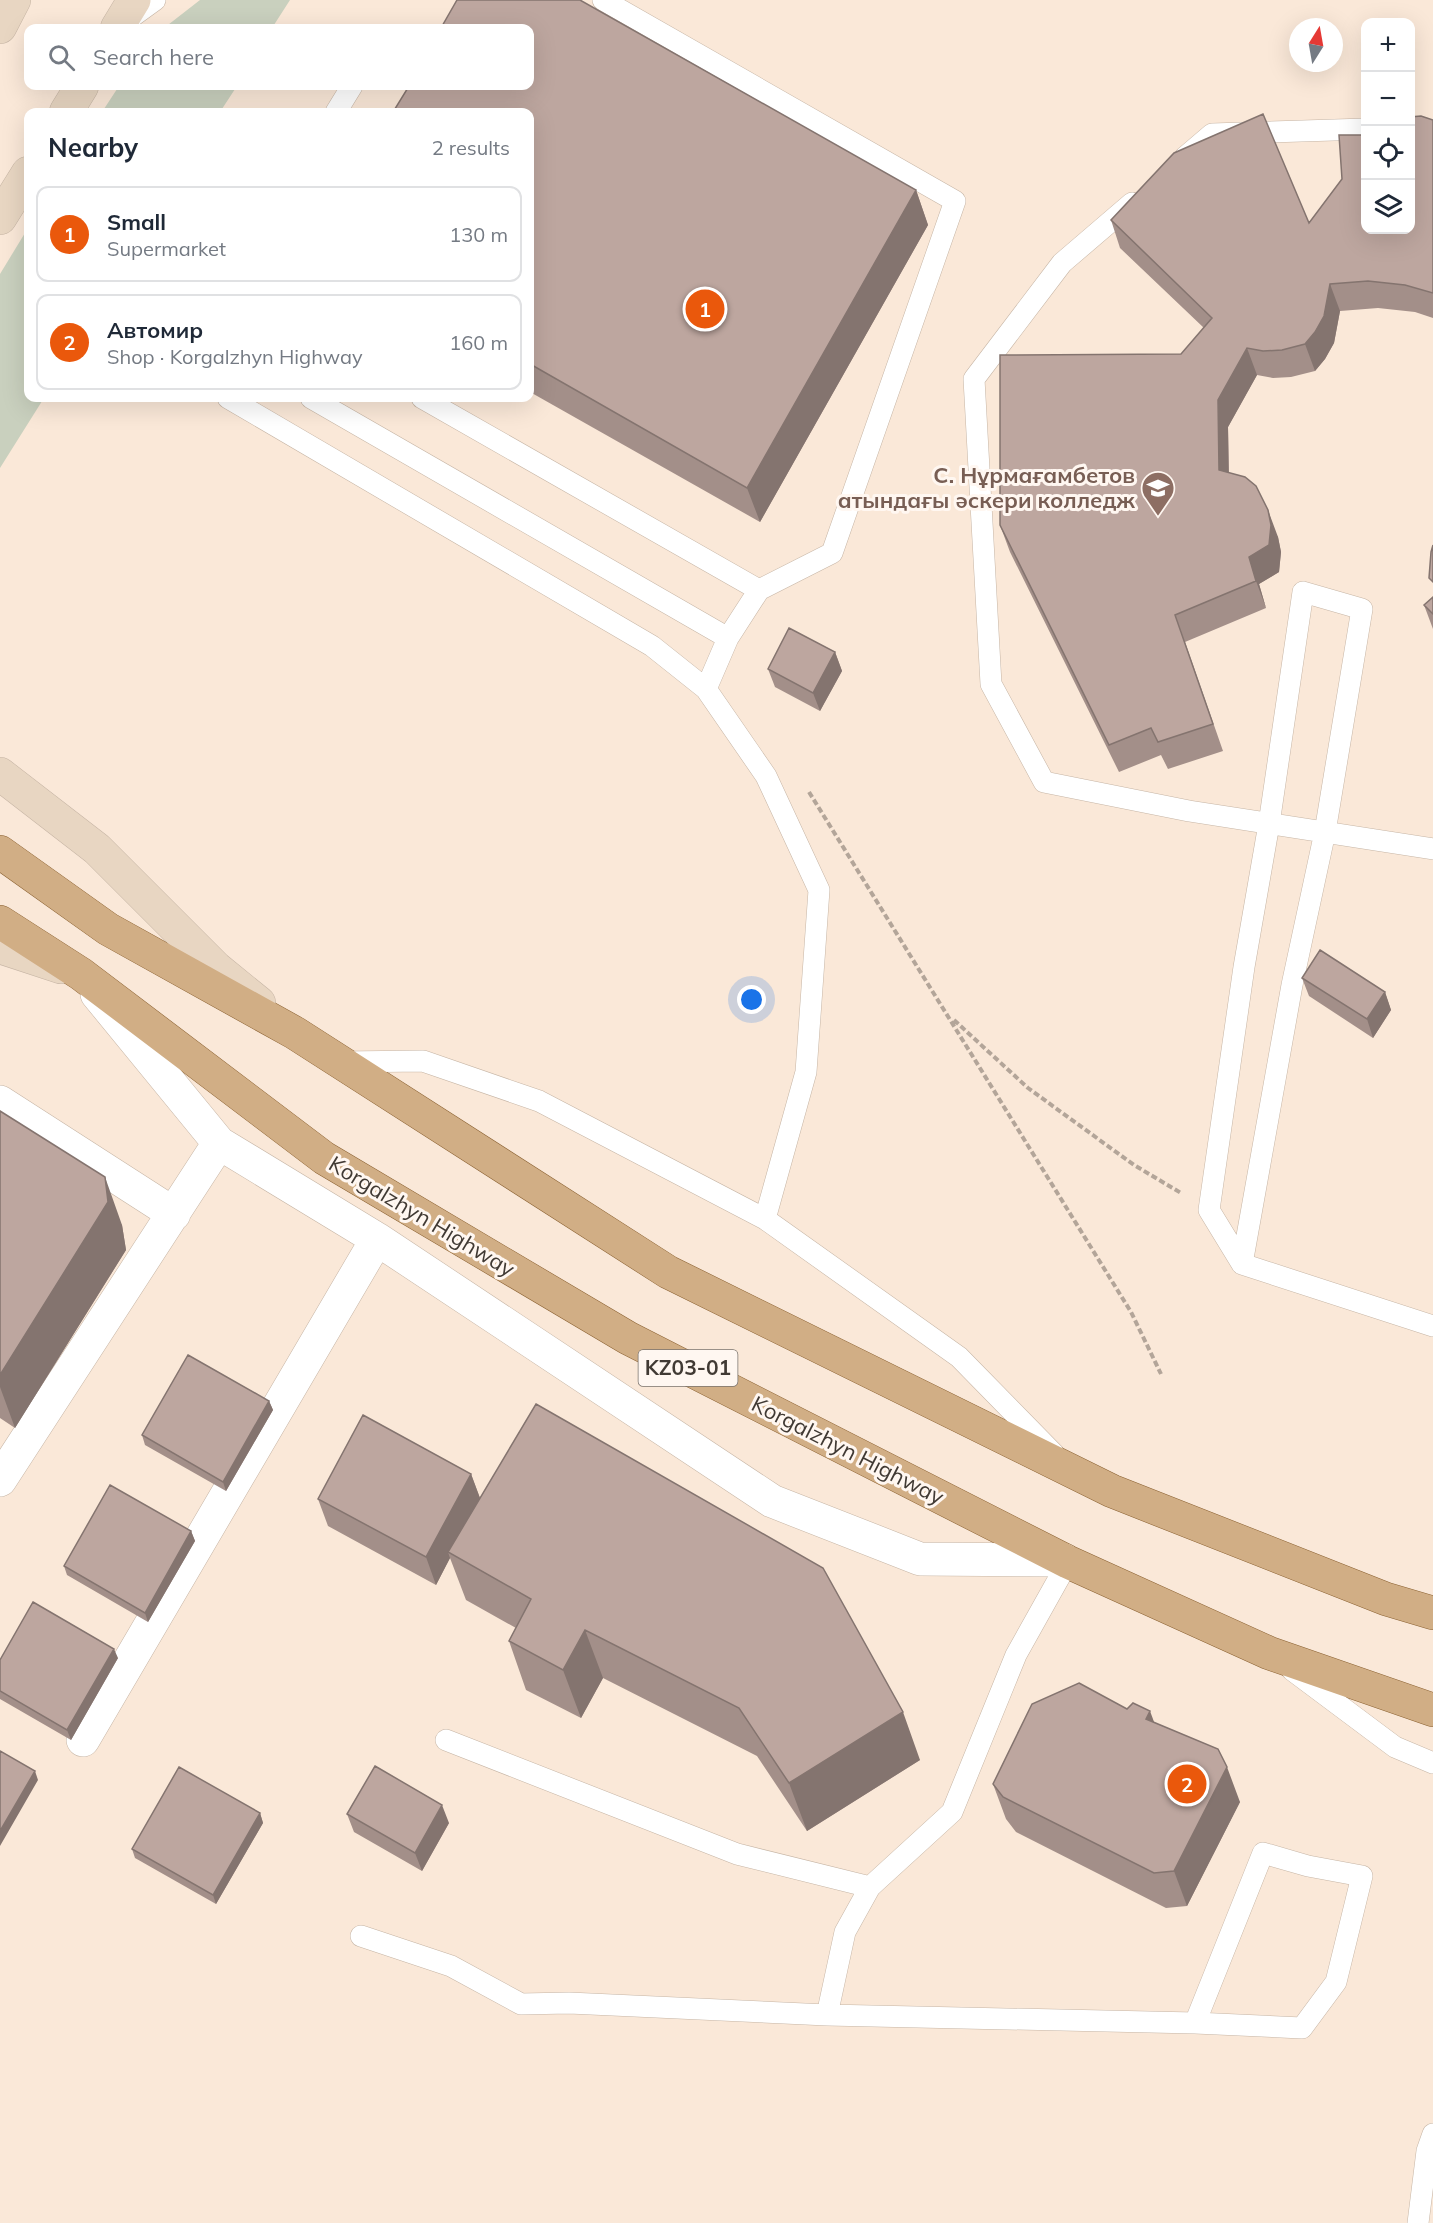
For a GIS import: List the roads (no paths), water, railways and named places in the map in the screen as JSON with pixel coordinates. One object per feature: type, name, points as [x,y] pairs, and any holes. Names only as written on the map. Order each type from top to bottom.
[{"type":"main road","points":[[0,27],[14,0]]},
{"type":"main road","points":[[68,108],[80,90]]},
{"type":"main road","points":[[0,218],[24,179]]},
{"type":"main road","points":[[0,774],[97,849],[216,968],[295,1033]]},
{"type":"main road","points":[[0,852],[108,929],[295,1033],[668,1272],[1122,1496],[1386,1599],[1433,1613]]},
{"type":"main road","name":"Korgalzhyn Highway","points":[[0,922],[81,974],[334,1164],[628,1338],[1066,1561],[1269,1653],[1433,1710]]},
{"type":"main road","points":[[0,947],[81,974]]},
{"type":"street","points":[[81,974],[219,1143],[377,1239],[772,1500],[920,1559],[1066,1561]]},
{"type":"street","points":[[0,1102],[174,1214]]},
{"type":"street","points":[[1,1476],[219,1143]]},
{"type":"street","points":[[83,1740],[377,1239]]},
{"type":"lane","points":[[123,18],[155,0]]},
{"type":"lane","points":[[603,0],[955,201],[832,553],[759,590],[728,638],[706,689]]},
{"type":"lane","points":[[338,108],[350,90]]},
{"type":"lane","points":[[1168,172],[1212,134],[1361,129]]},
{"type":"lane","points":[[1150,187],[1062,263],[974,379],[991,684],[1044,782],[1188,811],[1433,849]]},
{"type":"lane","points":[[235,402],[652,646],[706,689],[766,776],[819,890],[806,1072],[765,1219]]},
{"type":"lane","points":[[317,402],[728,638]]},
{"type":"lane","points":[[429,402],[759,590]]},
{"type":"lane","points":[[1242,1264],[1292,985],[1325,832],[1362,609],[1303,592],[1269,824],[1244,967],[1209,1210],[1242,1264],[1433,1326]]},
{"type":"lane","points":[[341,1062],[423,1061],[538,1101],[765,1219],[959,1357],[1069,1469]]},
{"type":"lane","points":[[827,2016],[845,1932],[870,1887],[952,1812],[1016,1655],[1066,1561]]},
{"type":"lane","points":[[1269,1653],[1395,1747],[1433,1763]]},
{"type":"lane","points":[[446,1740],[737,1854],[870,1887]]},
{"type":"lane","points":[[361,1936],[451,1966],[521,2004],[569,2003],[827,2016],[1195,2023],[1302,2028],[1336,1982],[1362,1876],[1308,1866],[1263,1853],[1195,2023]]},
{"type":"lane","points":[[1418,2223],[1427,2151],[1433,2134]]},
{"type":"place","name":"Small","points":[[705,309]]},
{"type":"place","name":"С. Нұрмағамбетов атындағы әскери колледж","points":[[1158,517]]},
{"type":"place","name":"Автомир","points":[[1187,1784]]}]
